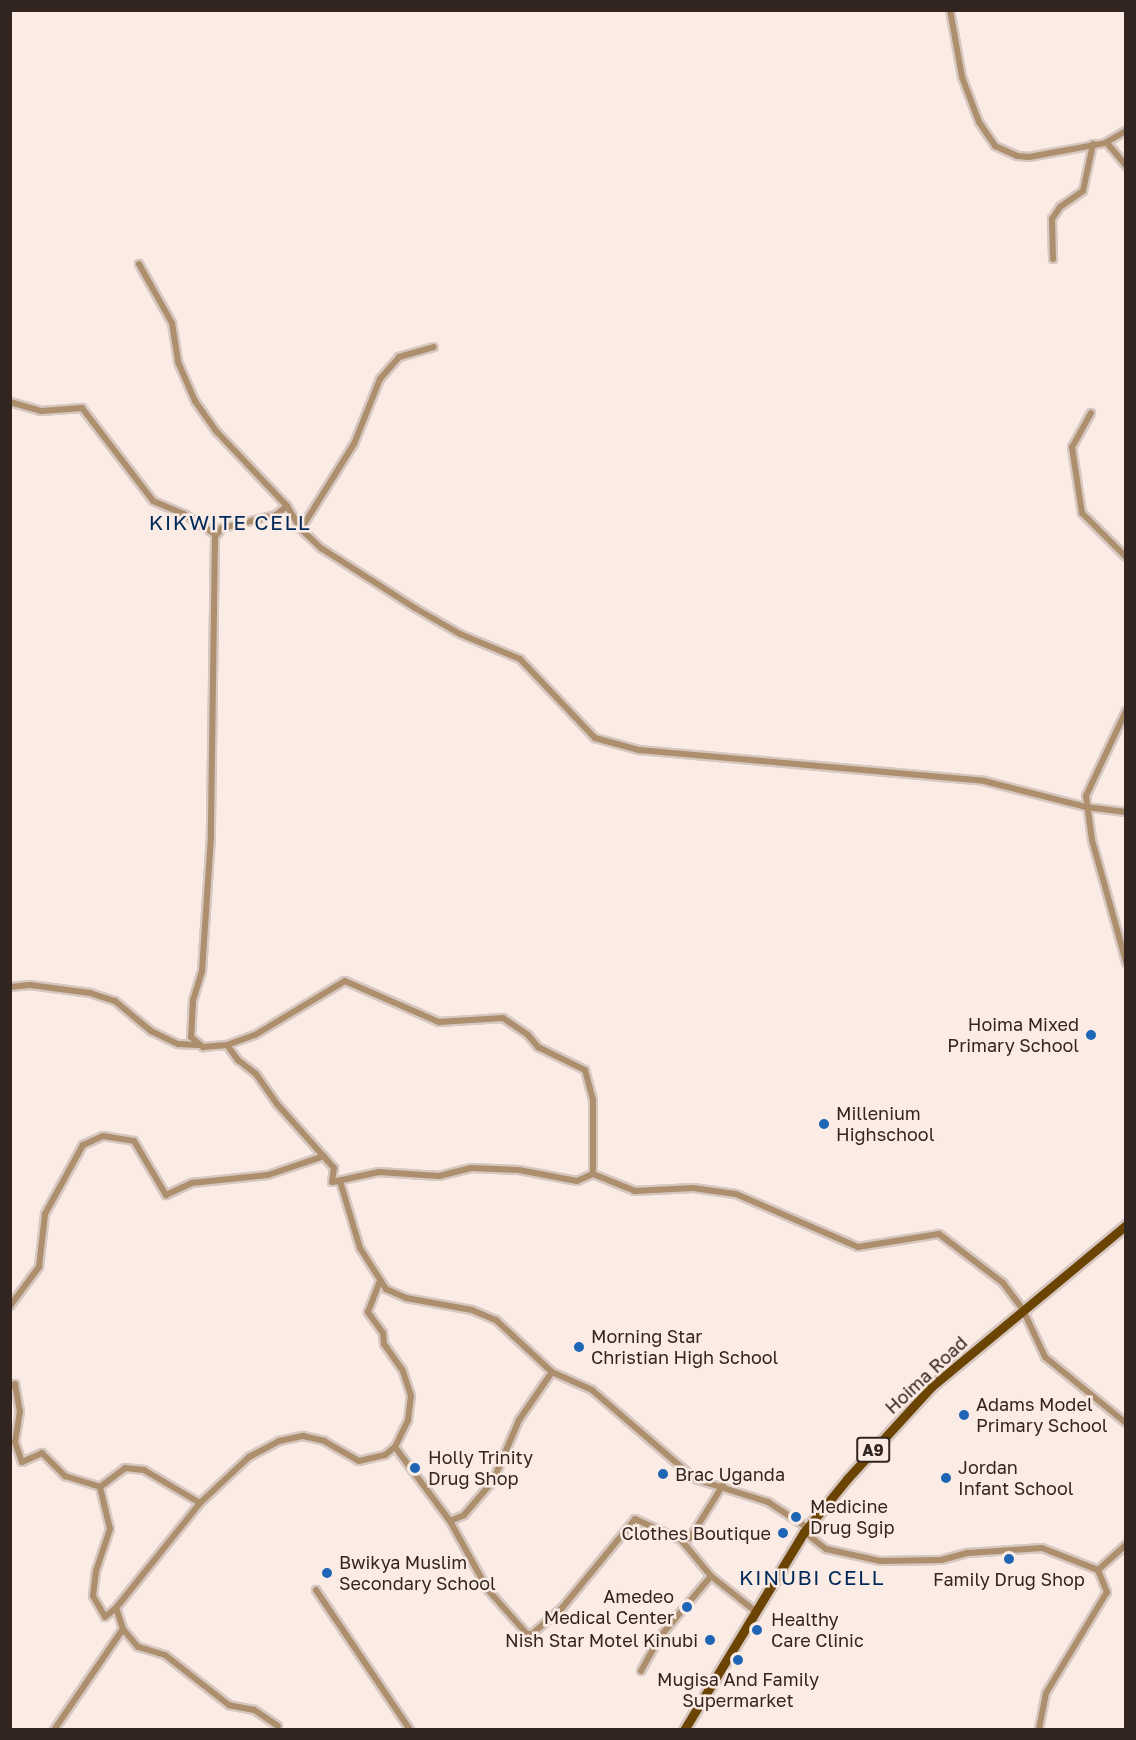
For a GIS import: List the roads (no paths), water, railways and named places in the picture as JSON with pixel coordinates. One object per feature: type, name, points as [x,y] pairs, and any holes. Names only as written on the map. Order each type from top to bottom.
[{"type":"main road","name":"Hoima Road","points":[[684,1730],[806,1530],[847,1479],[931,1387],[1125,1225]]},
{"type":"street","points":[[950,10],[962,77],[979,122],[995,146],[1017,156],[1029,157],[1107,142],[1125,131]]},
{"type":"street","points":[[1107,142],[1125,166]]},
{"type":"street","points":[[1053,259],[1052,219],[1060,207],[1083,191],[1093,144]]},
{"type":"street","points":[[139,264],[172,322],[178,362],[195,401],[217,432],[287,506],[301,529],[321,548],[460,634],[520,659],[595,738],[639,750],[984,781],[1086,807],[1125,812]]},
{"type":"street","points":[[301,529],[354,444],[380,379],[399,357],[434,347]]},
{"type":"street","points":[[10,402],[41,411],[82,408],[141,490],[153,501],[184,513],[216,536]]},
{"type":"street","points":[[1091,413],[1072,447],[1082,513],[1125,557]]},
{"type":"street","points":[[198,1045],[190,1037],[190,1019],[202,970],[211,836],[216,536],[222,528],[276,515],[287,506]]},
{"type":"street","points":[[1125,711],[1089,786],[1086,807],[1125,962]]},
{"type":"street","points":[[10,987],[30,985],[90,993],[115,1001],[151,1031],[178,1044],[211,1048],[255,1035],[345,981],[358,990],[439,1022],[503,1018],[528,1035],[538,1047],[585,1070],[593,1100],[592,1174]]},
{"type":"street","points":[[227,1045],[238,1060],[256,1074],[278,1104],[334,1168],[332,1182]]},
{"type":"street","points":[[10,1306],[39,1267],[45,1214],[83,1145],[103,1136],[134,1141],[166,1195],[192,1183],[268,1175],[324,1156]]},
{"type":"street","points":[[332,1182],[365,1173],[439,1176],[471,1168],[519,1170],[577,1181],[592,1174],[635,1191],[693,1188],[736,1194],[858,1247],[939,1234],[1004,1282],[1023,1310],[1046,1357],[1125,1423]]},
{"type":"street","points":[[332,1182],[340,1181],[360,1248],[386,1289],[406,1298],[458,1306],[485,1315],[505,1327],[552,1372],[592,1389],[696,1479],[711,1486],[723,1485],[729,1491],[768,1502],[806,1530],[825,1549],[880,1561],[941,1560],[968,1553],[1042,1548],[1098,1570],[1107,1592],[1046,1693],[1039,1730]]},
{"type":"street","points":[[100,1487],[110,1529],[96,1571],[93,1596],[105,1617],[117,1608],[200,1503],[249,1457],[279,1441],[303,1436],[318,1438],[353,1459],[363,1461],[395,1447],[408,1420],[411,1396],[403,1371],[368,1312],[380,1281]]},
{"type":"street","points":[[450,1521],[464,1515],[493,1481],[519,1420],[552,1372]]},
{"type":"street","points":[[10,1387],[15,1384],[20,1411],[15,1442],[22,1462],[42,1453],[65,1476],[100,1487]]},
{"type":"street","points":[[395,1447],[450,1521],[488,1590],[530,1635],[562,1608],[635,1519],[681,1540],[711,1576],[755,1611]]},
{"type":"street","points":[[100,1487],[125,1468],[144,1470],[200,1503]]},
{"type":"street","points":[[681,1540],[690,1538],[723,1485]]},
{"type":"street","points":[[1098,1570],[1125,1545]]},
{"type":"street","points":[[640,1671],[658,1638],[711,1576]]},
{"type":"street","points":[[316,1590],[411,1730]]},
{"type":"street","points":[[117,1608],[123,1629],[138,1647],[162,1654],[228,1705],[254,1710],[278,1726]]},
{"type":"street","points":[[54,1730],[123,1629]]},
{"type":"place","name":"Hoima Mixed Primary School","points":[[1091,1035]]},
{"type":"place","name":"Millenium Highschool","points":[[824,1124]]},
{"type":"place","name":"Morning Star Christian High School","points":[[579,1347]]},
{"type":"place","name":"Adams Model Primary School","points":[[964,1415]]},
{"type":"place","name":"Holly Trinity Drug Shop","points":[[415,1468]]},
{"type":"place","name":"Brac Uganda","points":[[663,1474]]},
{"type":"place","name":"Jordan Infant School","points":[[946,1478]]},
{"type":"place","name":"Medicine Drug Sgip","points":[[796,1517]]},
{"type":"place","name":"Clothes Boutique","points":[[783,1533]]},
{"type":"place","name":"Family Drug Shop","points":[[1009,1559]]},
{"type":"place","name":"Bwikya Muslim Secondary School","points":[[327,1573]]},
{"type":"place","name":"Amedeo Medical Center","points":[[687,1607]]},
{"type":"place","name":"Healthy Care Clinic","points":[[757,1630]]},
{"type":"place","name":"Nish Star Motel Kinubi","points":[[710,1640]]},
{"type":"place","name":"Mugisa And Family Supermarket","points":[[738,1660]]},
{"type":"district","name":"KIKWITE CELL","points":[[230,522]]},
{"type":"district","name":"KINUBI CELL","points":[[812,1577]]}]
